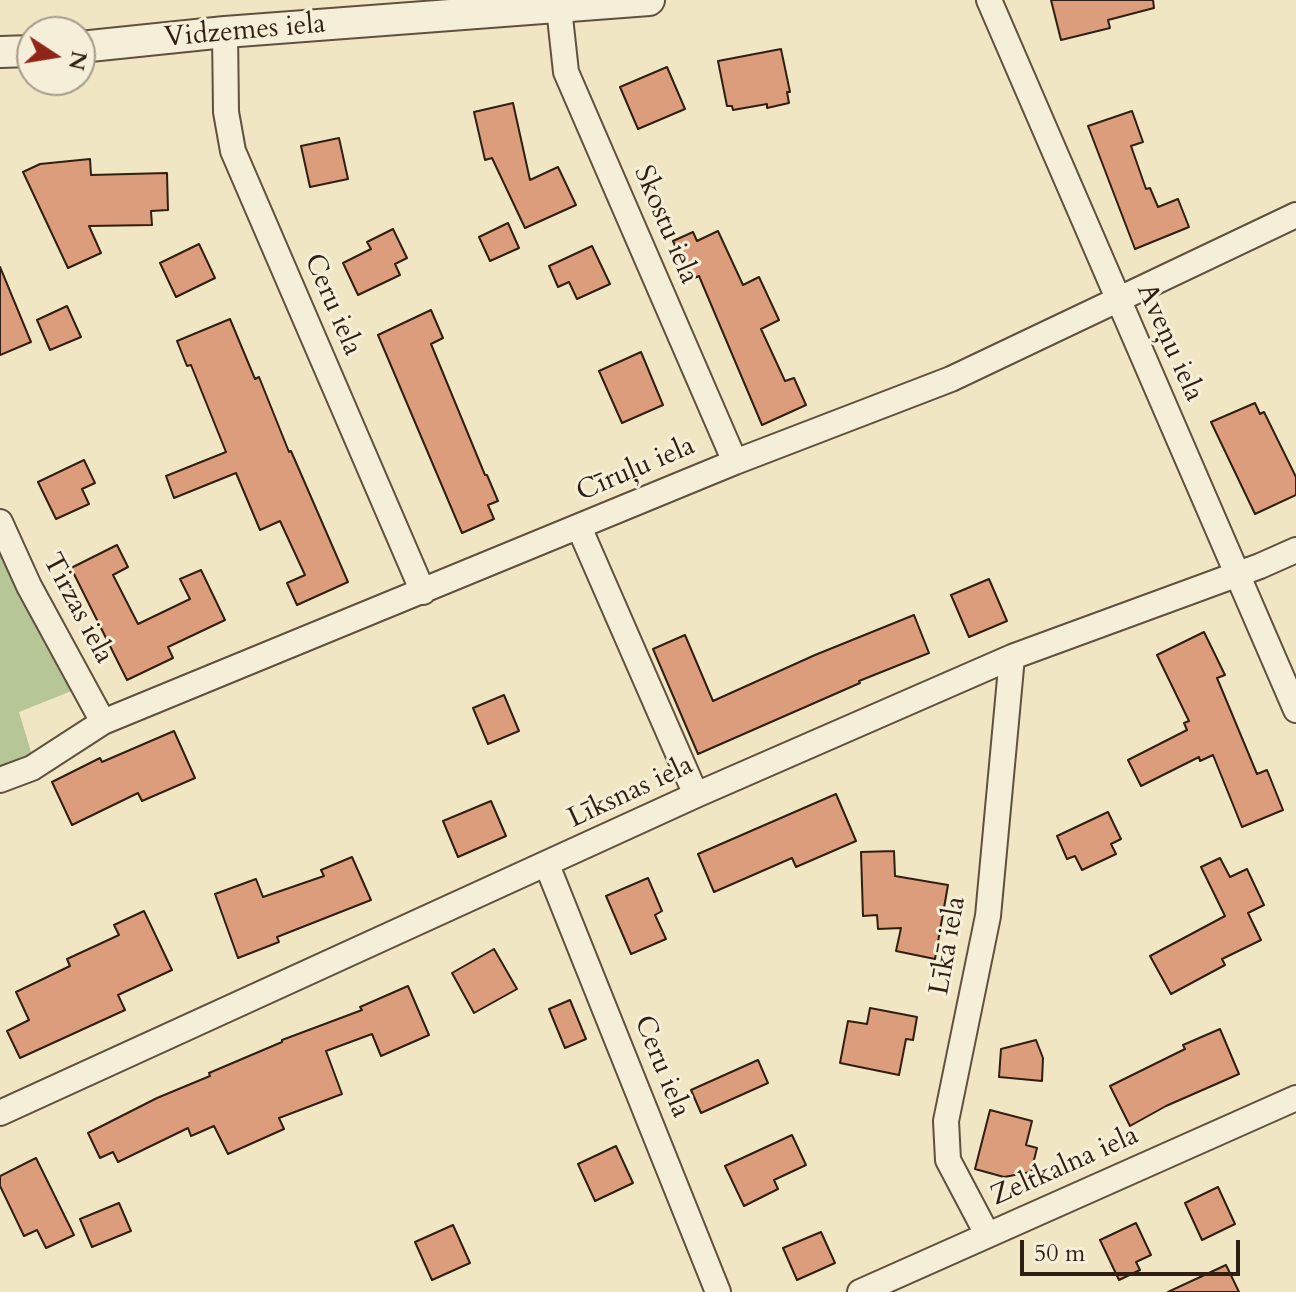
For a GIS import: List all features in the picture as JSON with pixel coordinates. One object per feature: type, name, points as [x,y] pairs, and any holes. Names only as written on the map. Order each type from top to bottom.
[{"type":"street","name":"Vidzemes iela","points":[[96,45],[225,32],[649,0]]},
{"type":"street","name":"Aveņu iela","points":[[989,0],[1296,710]]},
{"type":"street","name":"Skostu iela","points":[[559,8],[566,72],[735,462]]},
{"type":"street","name":"Ceru iela","points":[[225,32],[226,112],[233,151],[423,592]]},
{"type":"street","name":"Cīruļu iela","points":[[0,780],[32,768],[103,722],[735,462],[951,379],[1296,215]]},
{"type":"street","name":"Tirzas iela","points":[[0,522],[29,586],[103,722]]},
{"type":"street","points":[[579,527],[696,795]]},
{"type":"street","name":"Līksnas iela","points":[[0,1113],[696,795],[1012,657],[1237,575],[1296,550]]},
{"type":"street","name":"Līkā iela","points":[[987,1234],[948,1160],[946,1121],[988,916],[1012,657]]},
{"type":"street","name":"Ceru iela","points":[[547,865],[718,1292]]},
{"type":"street","name":"Zeltkalna iela","points":[[860,1292],[1296,1098]]},
{"type":"green space","points":[[0,555],[74,690],[19,712],[32,755],[0,768]]},
{"type":"building","points":[[1051,0],[1153,0],[1154,8],[1108,20],[1110,28],[1061,40]]},
{"type":"building","points":[[781,49],[790,92],[787,92],[789,103],[733,110],[732,106],[727,106],[718,61]]},
{"type":"building","points":[[667,67],[685,109],[638,129],[620,87]]},
{"type":"building","points":[[513,103],[530,180],[558,167],[576,205],[525,228],[492,158],[485,160],[474,112]]},
{"type":"building","points":[[1132,111],[1143,142],[1131,146],[1146,189],[1150,188],[1158,207],[1178,199],[1189,227],[1135,249],[1088,126]]},
{"type":"building","points":[[339,138],[348,179],[310,187],[301,146]]},
{"type":"building","points":[[90,159],[91,175],[167,173],[168,210],[151,211],[152,225],[89,226],[101,253],[68,268],[23,172],[40,164]]},
{"type":"building","points":[[508,223],[519,248],[490,261],[479,237]]},
{"type":"building","points":[[393,229],[407,258],[395,264],[400,275],[358,295],[343,263],[371,249],[367,242]]},
{"type":"building","points":[[718,231],[743,285],[759,277],[779,320],[761,329],[785,381],[794,378],[806,405],[762,425],[699,276],[690,280],[673,241],[693,232],[697,241]]},
{"type":"building","points":[[199,244],[215,278],[176,297],[160,263]]},
{"type":"building","points":[[592,246],[610,284],[577,299],[569,282],[558,287],[549,266]]},
{"type":"building","points":[[0,267],[31,342],[0,355]]},
{"type":"building","points":[[67,306],[81,337],[50,350],[37,320]]},
{"type":"building","points":[[431,310],[443,338],[431,344],[498,501],[488,505],[494,519],[462,533],[378,335]]},
{"type":"building","points":[[230,319],[255,379],[259,377],[348,582],[297,605],[287,583],[305,575],[280,521],[260,530],[236,473],[174,498],[166,476],[226,452],[191,365],[187,366],[177,341]]},
{"type":"building","points":[[641,352],[663,405],[622,423],[599,371]]},
{"type":"building","points":[[1255,403],[1260,414],[1264,412],[1296,477],[1296,495],[1255,514],[1211,422]]},
{"type":"building","points":[[84,460],[95,483],[82,489],[89,504],[56,519],[38,482]]},
{"type":"building","points":[[117,545],[128,567],[113,575],[138,624],[190,599],[180,579],[201,570],[225,620],[168,647],[173,658],[127,680],[71,568]]},
{"type":"building","points":[[989,579],[1007,621],[969,637],[951,595]]},
{"type":"building","points":[[914,615],[929,653],[698,754],[653,649],[685,635],[713,701]]},
{"type":"building","points":[[1204,632],[1225,675],[1217,678],[1257,774],[1267,770],[1283,810],[1242,827],[1213,755],[1200,761],[1199,757],[1141,786],[1128,760],[1187,730],[1184,723],[1189,721],[1157,655]]},
{"type":"building","points":[[504,695],[519,731],[488,744],[473,708]]},
{"type":"building","points":[[174,731],[195,778],[142,801],[138,793],[72,825],[52,782],[100,758],[102,762]]},
{"type":"building","points":[[836,794],[856,841],[796,867],[792,858],[714,892],[698,854]]},
{"type":"building","points":[[491,801],[506,836],[458,857],[443,821]]},
{"type":"building","points":[[1108,812],[1121,839],[1111,844],[1116,854],[1082,870],[1075,856],[1067,859],[1057,836]]},
{"type":"building","points":[[894,851],[895,876],[948,885],[935,959],[896,951],[901,928],[878,929],[877,915],[863,916],[861,852]]},
{"type":"building","points":[[352,857],[371,900],[277,937],[279,942],[238,958],[215,894],[256,879],[263,897],[324,876],[321,870]]},
{"type":"building","points":[[1220,858],[1230,877],[1247,869],[1264,905],[1248,913],[1261,940],[1222,959],[1225,965],[1171,994],[1150,956],[1225,916],[1201,867]]},
{"type":"building","points":[[648,878],[662,911],[655,915],[666,939],[631,954],[606,896]]},
{"type":"building","points":[[144,911],[172,970],[118,995],[125,1010],[20,1058],[7,1031],[29,1020],[16,992],[70,966],[67,959],[119,935],[114,925]]},
{"type":"building","points":[[494,949],[517,989],[474,1013],[452,973]]},
{"type":"building","points":[[408,986],[429,1035],[381,1056],[372,1034],[326,1051],[342,1094],[279,1118],[284,1129],[228,1154],[214,1126],[191,1136],[188,1128],[118,1162],[113,1152],[100,1158],[88,1133],[157,1098],[210,1076],[209,1073],[282,1040],[362,1010],[360,1007]]},
{"type":"building","points":[[570,1000],[586,1039],[565,1048],[549,1009]]},
{"type":"building","points":[[870,1008],[917,1017],[913,1040],[906,1039],[899,1075],[840,1063],[848,1021],[867,1024]]},
{"type":"building","points":[[1220,1029],[1239,1074],[1166,1106],[1130,1126],[1110,1086],[1185,1049],[1183,1045]]},
{"type":"building","points":[[1036,1040],[1043,1058],[1042,1081],[999,1077],[1001,1049]]},
{"type":"building","points":[[758,1060],[768,1083],[701,1113],[691,1090]]},
{"type":"building","points":[[990,1110],[1032,1121],[1026,1145],[1037,1148],[1031,1172],[1004,1177],[975,1169]]},
{"type":"building","points":[[792,1135],[806,1165],[774,1180],[778,1189],[744,1206],[725,1166]]},
{"type":"building","points":[[616,1146],[633,1183],[595,1201],[578,1164]]},
{"type":"building","points":[[36,1158],[74,1235],[46,1248],[37,1230],[24,1236],[0,1186],[0,1176]]},
{"type":"building","points":[[1218,1187],[1235,1224],[1202,1240],[1185,1203]]},
{"type":"building","points":[[119,1203],[131,1231],[92,1247],[80,1219]]},
{"type":"building","points":[[1136,1223],[1151,1255],[1136,1262],[1140,1270],[1119,1280],[1100,1240]]},
{"type":"building","points":[[453,1225],[470,1263],[432,1280],[415,1242]]},
{"type":"building","points":[[821,1232],[835,1263],[797,1280],[783,1248]]},
{"type":"building","points":[[1226,1265],[1239,1292],[1168,1292]]}]
